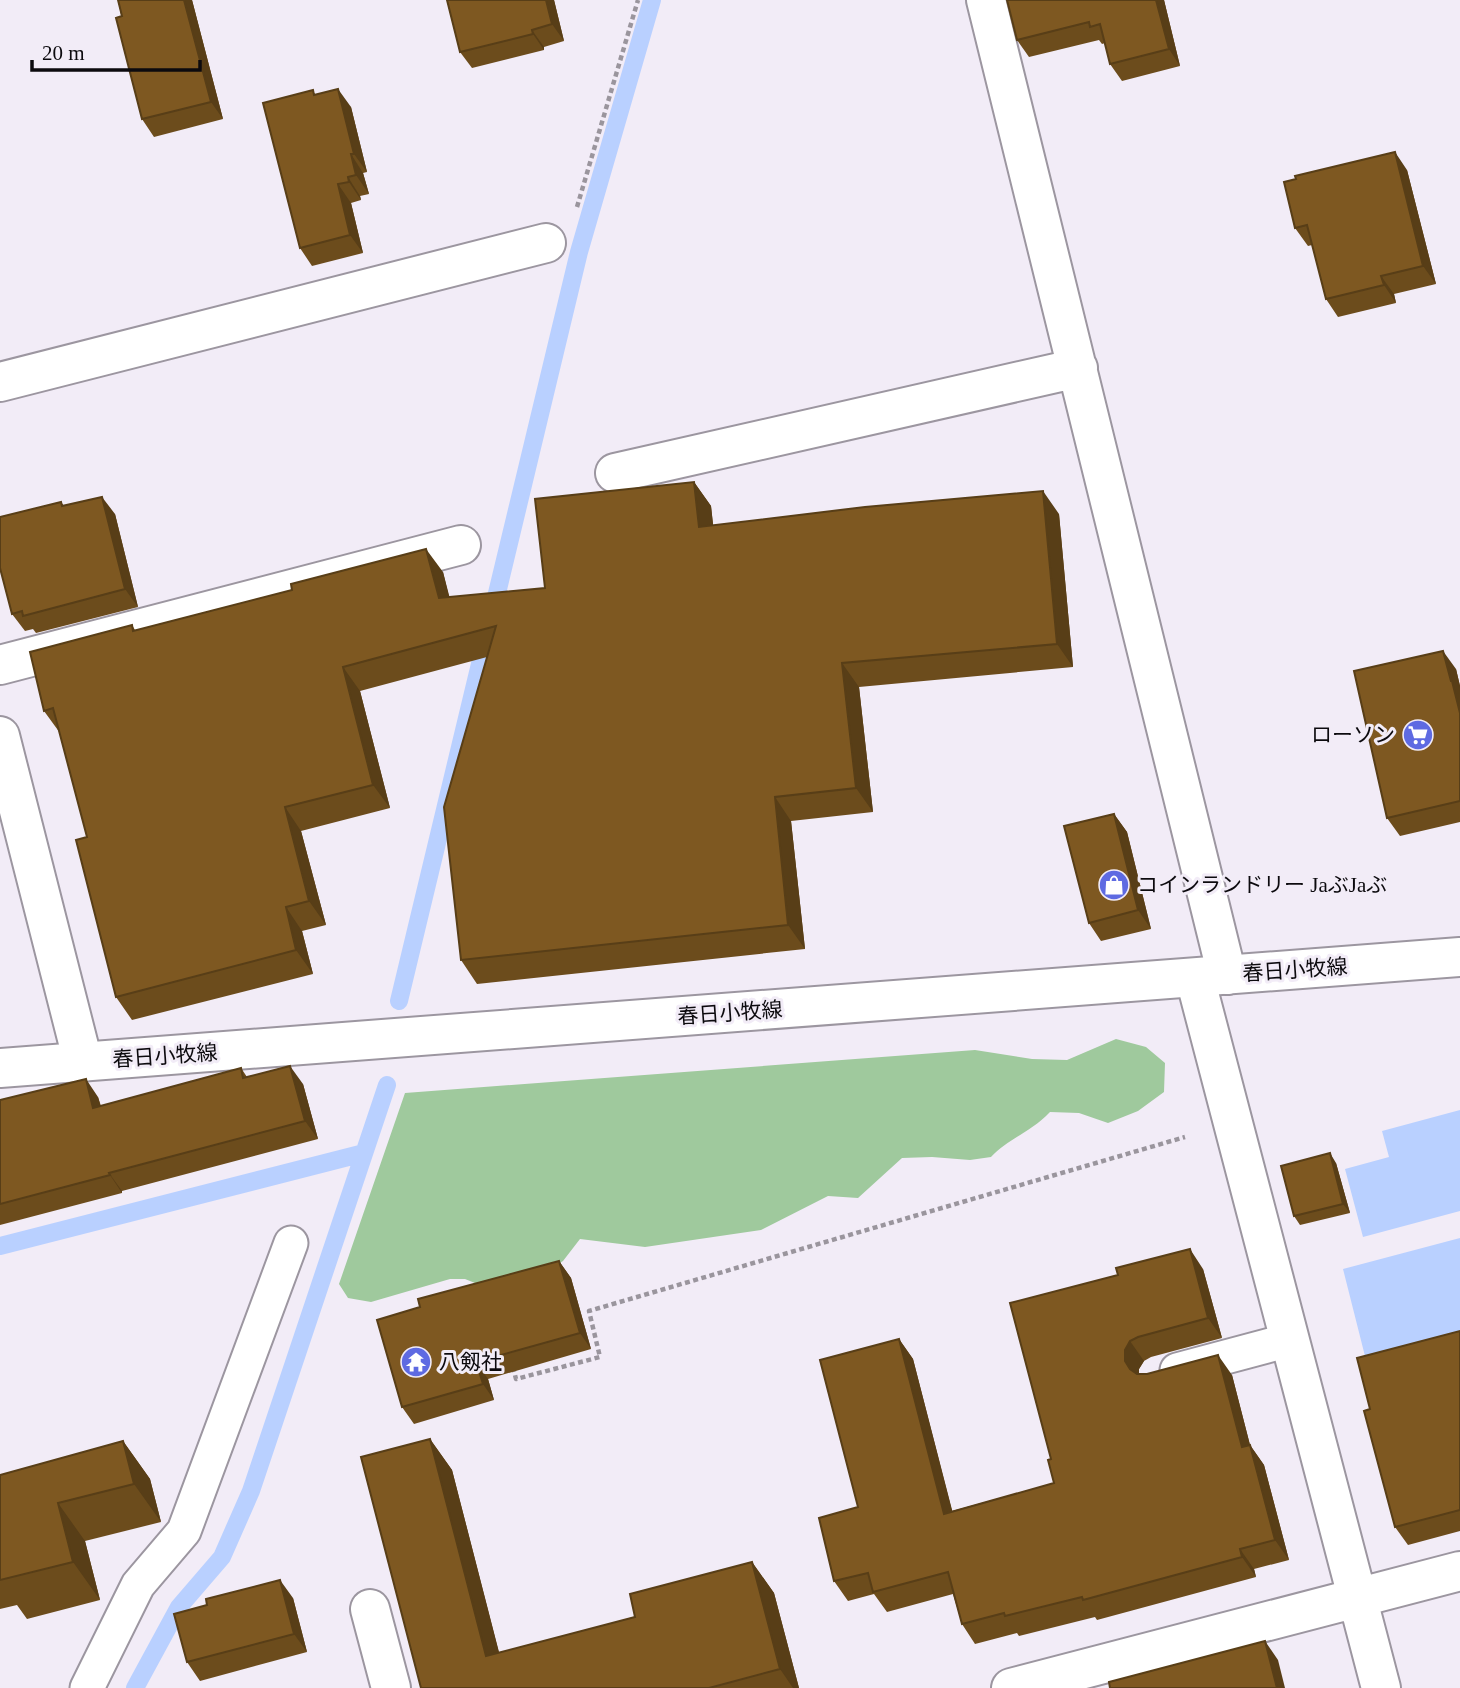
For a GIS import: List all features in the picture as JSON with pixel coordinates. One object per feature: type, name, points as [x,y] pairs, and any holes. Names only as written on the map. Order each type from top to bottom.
[{"type":"street","points":[[986,0],[1078,368],[1211,976],[1233,1123],[1381,1688]]},
{"type":"street","points":[[0,382],[546,243]]},
{"type":"street","points":[[615,473],[1078,368]]},
{"type":"street","points":[[0,665],[461,545]]},
{"type":"street","points":[[0,736],[83,1062]]},
{"type":"street","name":"春日小牧線","points":[[0,1068],[1460,957]]},
{"type":"street","points":[[1011,1688],[1460,1571]]},
{"type":"street","points":[[370,1609],[391,1688]]},
{"type":"lane","points":[[88,1688],[138,1585],[184,1531],[290,1243]]},
{"type":"lane","points":[[1157,1375],[1289,1340]]},
{"type":"path","points":[[546,243],[568,238],[638,0]]},
{"type":"path","points":[[511,1358],[516,1379],[600,1357],[589,1311],[1233,1123]]},
{"type":"green space","points":[[1116,1039],[1146,1047],[1165,1063],[1164,1092],[1138,1111],[1108,1123],[1079,1113],[1050,1112],[991,1157],[970,1160],[902,1158],[858,1198],[828,1196],[761,1230],[645,1247],[580,1239],[563,1261],[530,1281],[480,1285],[465,1279],[450,1279],[371,1302],[348,1298],[339,1284],[405,1093],[975,1050],[1032,1059],[1067,1060]]},
{"type":"water","points":[[1460,1110],[1460,1211],[1363,1237],[1345,1169],[1389,1157],[1382,1131]]},
{"type":"water","points":[[1460,1238],[1460,1348],[1369,1372],[1343,1269]]},
{"type":"building","points":[[118,0],[184,0],[211,102],[142,119],[116,18],[122,16]]},
{"type":"building","points":[[447,0],[546,0],[552,24],[532,30],[533,34],[460,52]]},
{"type":"building","points":[[1007,0],[1156,0],[1169,49],[1110,64],[1100,24],[1090,27],[1089,22],[1017,40]]},
{"type":"building","points":[[338,89],[354,154],[351,154],[356,175],[348,177],[349,182],[338,184],[350,235],[300,248],[263,103],[313,90],[314,95]]},
{"type":"building","points":[[1395,152],[1423,266],[1381,276],[1384,285],[1326,299],[1307,225],[1295,228],[1284,182],[1296,179],[1295,176]]},
{"type":"building","points":[[694,482],[699,527],[865,507],[1043,491],[1057,644],[842,663],[856,788],[775,797],[788,925],[461,960],[444,807],[496,626],[343,667],[373,785],[285,807],[309,901],[286,907],[296,950],[116,997],[76,840],[87,837],[53,708],[44,711],[30,652],[132,625],[133,631],[292,590],[291,584],[426,549],[439,598],[545,588],[535,499]]},
{"type":"building","points":[[102,497],[125,589],[23,616],[22,611],[12,614],[0,568],[0,517],[61,502],[62,506]]},
{"type":"building","name":"ローソン","points":[[1443,651],[1460,713],[1460,801],[1387,818],[1354,671]]},
{"type":"building","name":"コインランドリー JaぶJaぶ","points":[[1114,814],[1138,910],[1089,923],[1064,826]]},
{"type":"building","points":[[290,1066],[305,1121],[0,1204],[0,1100],[86,1079],[93,1108],[241,1068],[243,1078]]},
{"type":"building","points":[[1330,1153],[1343,1204],[1294,1216],[1281,1166]]},
{"type":"building","points":[[1190,1249],[1208,1318],[1130,1341],[1125,1350],[1125,1361],[1137,1374],[1147,1374],[1218,1355],[1242,1447],[1250,1445],[1275,1540],[1240,1549],[1242,1557],[1083,1600],[1082,1597],[962,1624],[948,1572],[873,1592],[868,1573],[834,1581],[819,1518],[858,1507],[820,1360],[899,1339],[944,1514],[1054,1483],[1048,1460],[1051,1459],[1010,1303],[1118,1275],[1116,1268]]},
{"type":"building","points":[[559,1261],[580,1333],[476,1362],[483,1384],[402,1407],[377,1320],[420,1307],[418,1299]]},
{"type":"building","points":[[1460,1331],[1460,1510],[1395,1527],[1364,1411],[1370,1409],[1357,1358]]},
{"type":"building","points":[[430,1439],[486,1656],[635,1617],[630,1594],[752,1562],[780,1669],[709,1688],[421,1688],[361,1457]]},
{"type":"building","points":[[123,1441],[134,1484],[58,1503],[73,1562],[0,1580],[0,1475]]},
{"type":"building","points":[[280,1580],[294,1634],[187,1662],[174,1614],[207,1605],[206,1599]]},
{"type":"building","points":[[1265,1641],[1277,1688],[1110,1688],[1109,1682]]},
{"type":"waterway","points":[[399,1001],[579,252],[652,0]]},
{"type":"waterway","points":[[135,1688],[179,1607],[222,1557],[251,1491],[387,1085]]},
{"type":"waterway","points":[[0,1246],[364,1153]]},
{"type":"place","name":"ローソン","points":[[1418,735]]},
{"type":"place","name":"コインランドリー JaぶJaぶ","points":[[1114,885]]},
{"type":"place","name":"八剱社","points":[[416,1362]]}]
